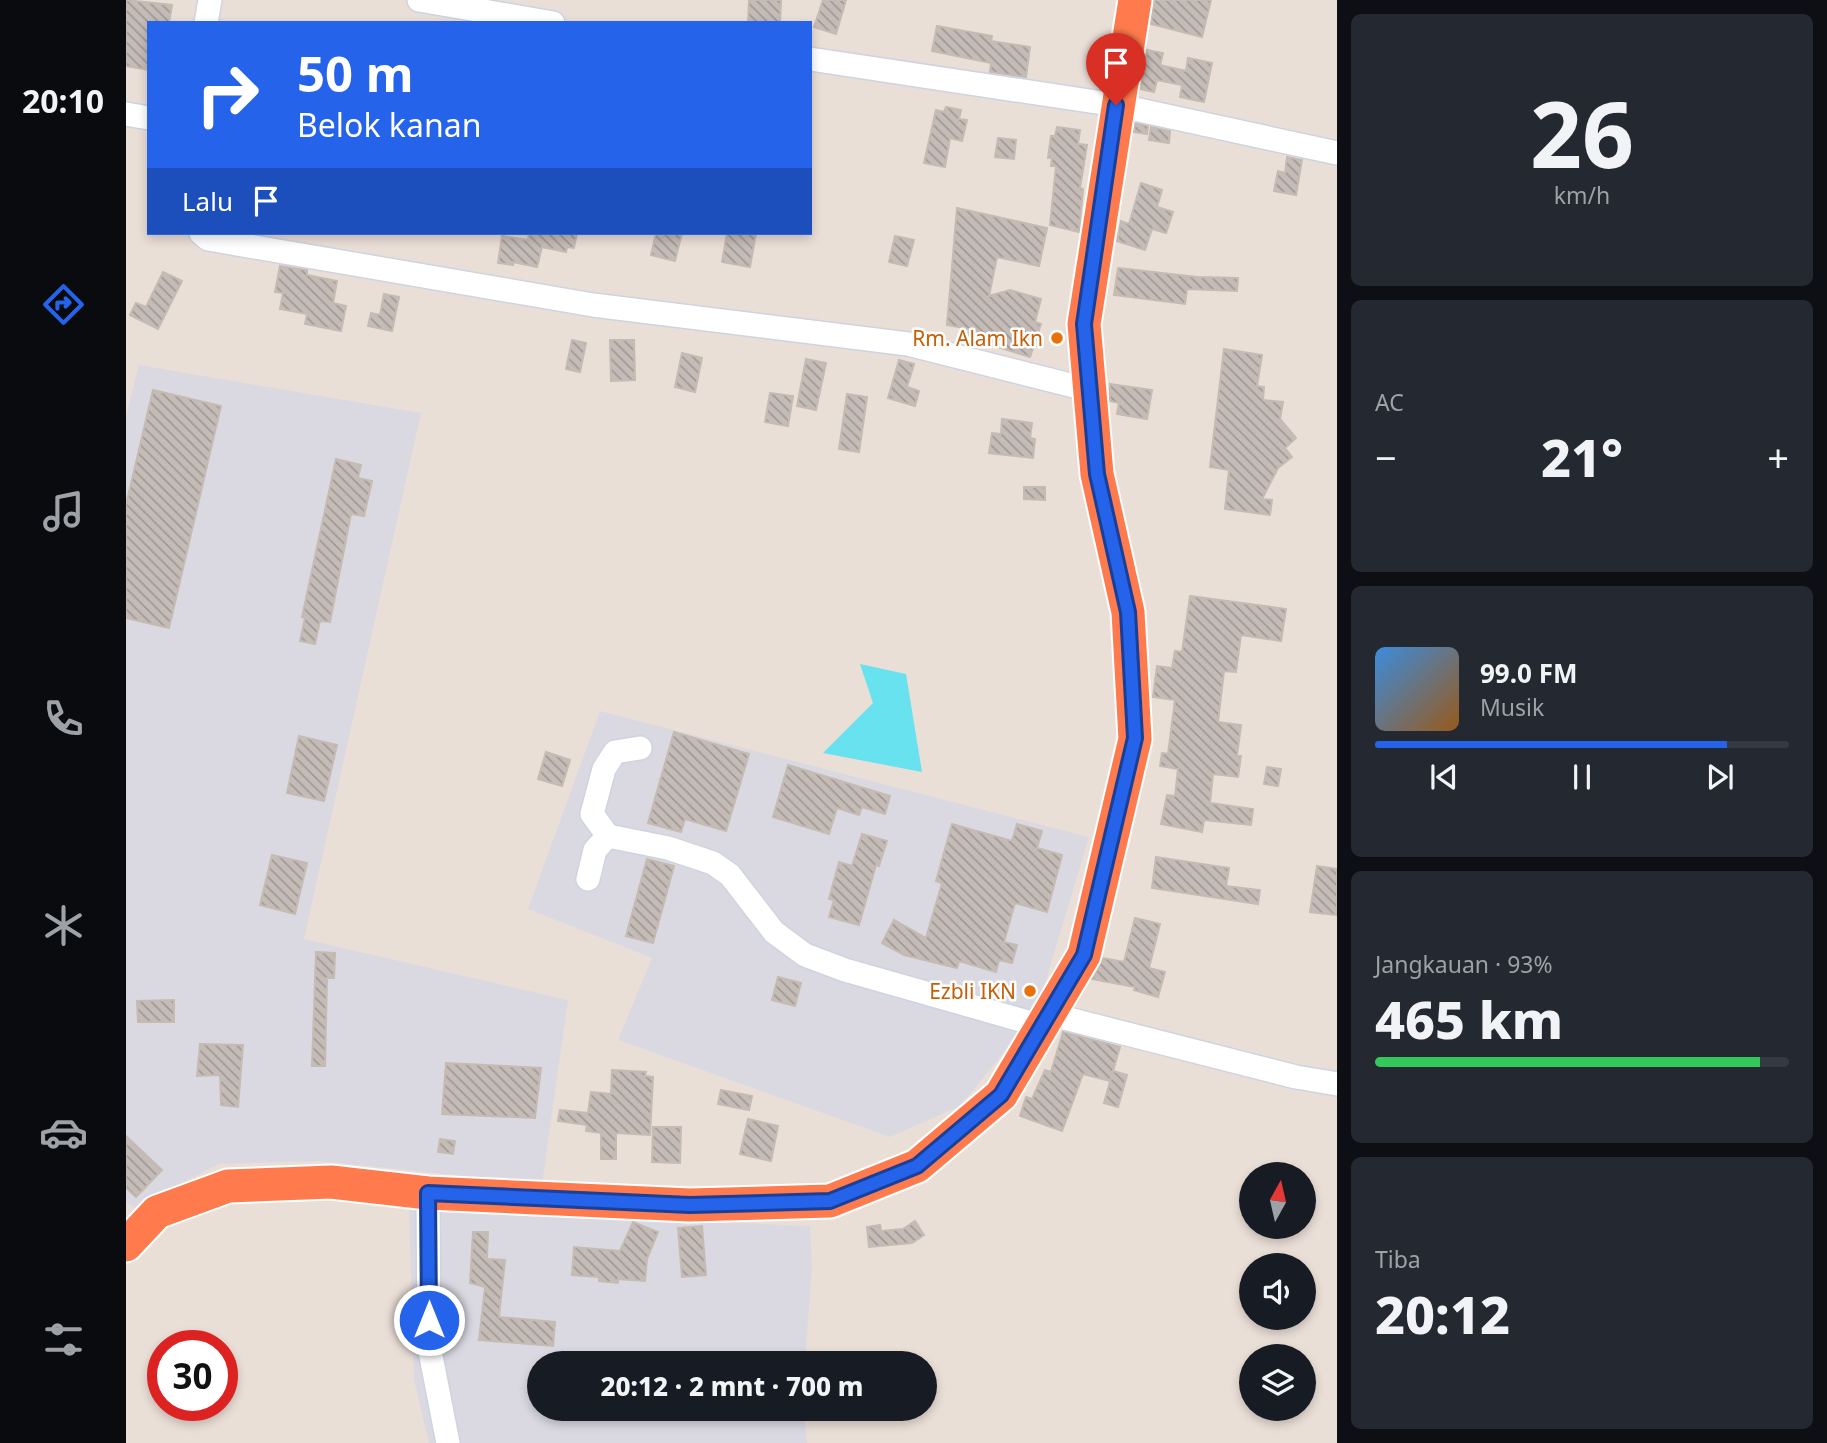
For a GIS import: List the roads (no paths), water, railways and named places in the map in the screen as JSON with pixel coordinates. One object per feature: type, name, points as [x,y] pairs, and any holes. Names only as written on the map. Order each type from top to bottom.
[{"type":"highway","points":[[126,1245],[157,1212],[228,1186],[331,1182],[428,1193],[690,1205],[830,1201],[917,1166],[1001,1095],[1084,955],[1135,738],[1128,612],[1097,474],[1084,324],[1116,105],[1135,0]]},
{"type":"street","points":[[206,21],[210,0]]},
{"type":"street","points":[[419,0],[541,21]]},
{"type":"street","points":[[812,59],[1116,105],[1337,153]]},
{"type":"street","points":[[126,114],[147,118]]},
{"type":"street","points":[[203,235],[208,239],[593,305],[908,344],[1090,390]]},
{"type":"street","points":[[640,748],[615,752],[604,769],[592,814],[608,836],[668,848],[713,863],[730,875],[774,932],[805,955],[845,970],[1045,1020],[1337,1084]]},
{"type":"street","points":[[588,879],[596,850],[608,836]]},
{"type":"street","points":[[428,1193],[429,1346],[448,1443]]},
{"type":"water","points":[[860,664],[906,674],[922,772],[823,753],[873,703]]},
{"type":"place","name":"Rm. Alam Ikn","points":[[1057,338]]},
{"type":"place","name":"Ezbli IKN","points":[[1030,991]]}]
